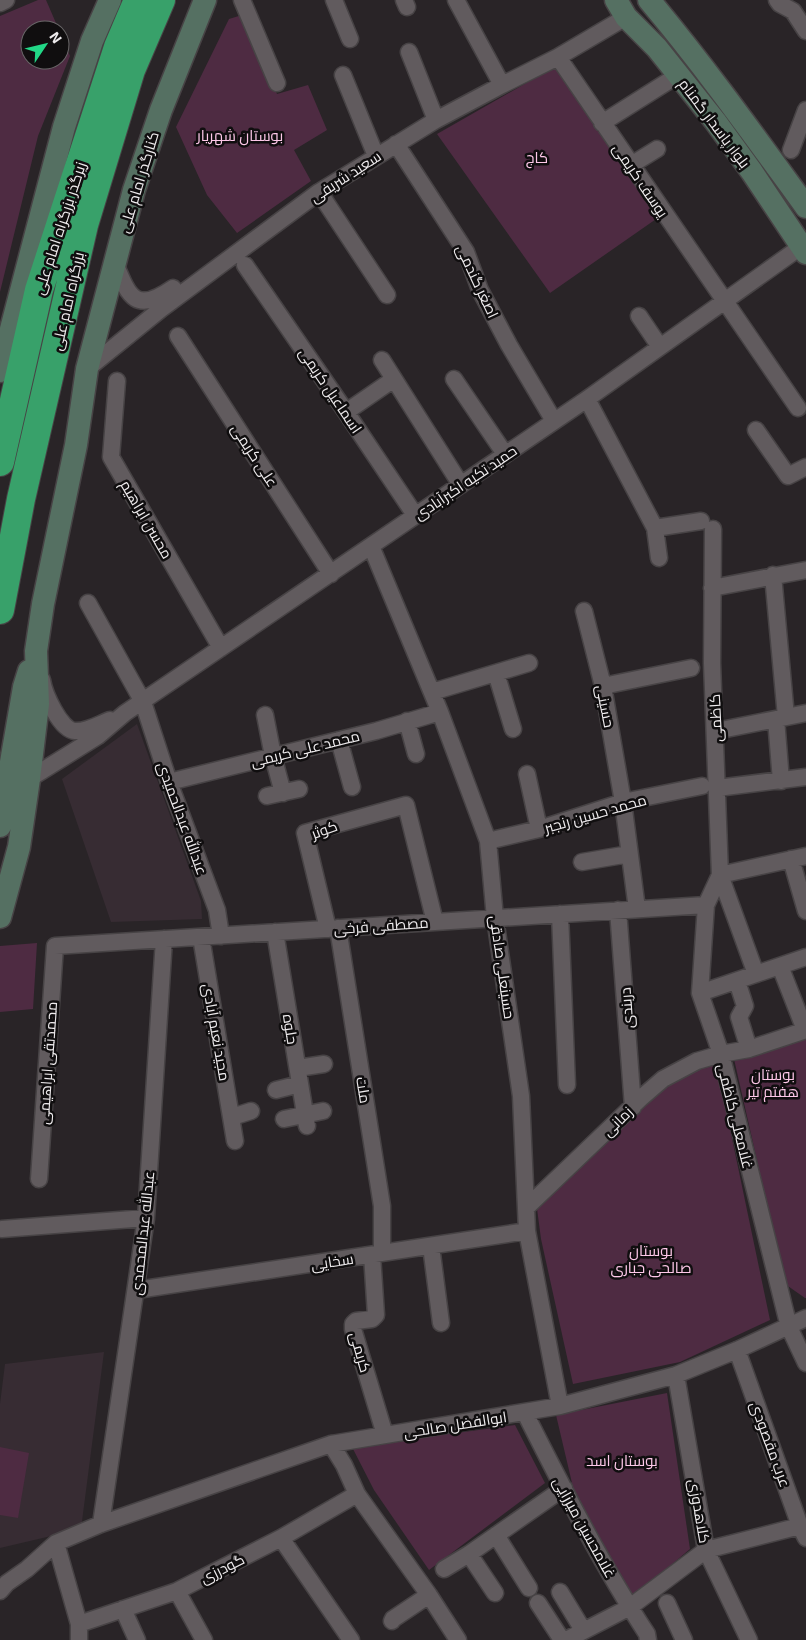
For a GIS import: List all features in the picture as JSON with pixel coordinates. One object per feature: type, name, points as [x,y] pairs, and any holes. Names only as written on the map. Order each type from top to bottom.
[{"type":"highway","name":"زیرگذر بزرگراه امام علی","points":[[0,462],[39,290],[118,47],[138,0]]},
{"type":"highway","name":"بزرگراه امام علی","points":[[0,610],[21,499],[84,226],[131,70],[161,0]]},
{"type":"main road","points":[[0,371],[64,127],[92,41],[110,0]]},
{"type":"main road","name":"کنارگذر امام علی","points":[[36,650],[43,604],[76,445],[87,369],[134,190],[161,110],[205,0]]},
{"type":"main road","name":"بلوار پاسدار گمنام","points":[[649,0],[688,47],[806,207]]},
{"type":"main road","name":"بلوار پاسدار گمنام","points":[[621,9],[657,48],[715,121],[804,249]]},
{"type":"main road","points":[[0,917],[19,847],[29,779],[38,704],[36,650]]},
{"type":"main road","points":[[0,826],[24,687],[36,650]]},
{"type":"street","points":[[0,3],[6,0]]},
{"type":"street","points":[[242,0],[278,83]]},
{"type":"street","points":[[334,0],[350,39]]},
{"type":"street","points":[[456,0],[502,85]]},
{"type":"street","points":[[777,0],[780,4],[793,10],[806,30]]},
{"type":"street","name":"سعید شریفی","points":[[87,369],[161,309],[241,259],[319,192],[436,120],[558,57],[621,9]]},
{"type":"street","points":[[409,52],[436,120]]},
{"type":"street","name":"یوسف کریمی","points":[[558,57],[798,408]]},
{"type":"street","points":[[343,75],[376,156]]},
{"type":"street","points":[[602,123],[667,82]]},
{"type":"street","points":[[791,150],[806,110]]},
{"type":"street","name":"اصغر گندمی","points":[[396,144],[466,252],[480,290],[509,345],[554,421]]},
{"type":"street","points":[[631,165],[657,150]]},
{"type":"street","points":[[319,192],[387,294]]},
{"type":"street","name":"حمید تکیه اکبرآبادی","points":[[29,779],[98,736],[126,713],[804,249]]},
{"type":"street","points":[[115,262],[126,288],[134,298],[144,302],[158,299],[218,257],[241,259]]},
{"type":"street","name":"اسماعیل کریمی","points":[[241,259],[415,515]]},
{"type":"street","points":[[639,316],[660,347]]},
{"type":"street","name":"علی کریمی","points":[[178,336],[331,574]]},
{"type":"street","points":[[382,360],[461,485]]},
{"type":"street","points":[[346,412],[394,379]]},
{"type":"street","points":[[454,379],[505,454]]},
{"type":"street","name":"محسن ابراهیم","points":[[117,381],[111,457],[221,648]]},
{"type":"street","points":[[587,398],[655,528],[659,558]]},
{"type":"street","points":[[756,430],[788,476],[806,466]]},
{"type":"street","name":"کاظمی","points":[[655,528],[707,525],[712,588],[712,663],[716,731],[710,787],[720,875],[706,904]]},
{"type":"street","name":"حسینعلی صادقی","points":[[371,546],[440,712],[488,841],[496,918],[521,1096],[527,1231],[560,1406]]},
{"type":"street","points":[[712,588],[806,570]]},
{"type":"street","points":[[773,576],[781,718],[781,780]]},
{"type":"street","name":"عبدالله عبدالحمیدی","points":[[88,603],[143,702],[168,782],[217,910],[222,936]]},
{"type":"street","name":"حسینی","points":[[584,611],[603,686],[623,802],[637,909]]},
{"type":"street","name":"حمید تکیه اکبرآبادی","points":[[36,650],[43,688],[64,726],[76,731],[89,728],[126,713]]},
{"type":"street","points":[[432,692],[529,663]]},
{"type":"street","points":[[603,686],[691,668]]},
{"type":"street","points":[[496,673],[513,729]]},
{"type":"street","name":"محمد علی کریمی","points":[[168,782],[339,740],[440,712]]},
{"type":"street","points":[[716,731],[806,713]]},
{"type":"street","points":[[265,715],[283,793]]},
{"type":"street","points":[[407,721],[416,754]]},
{"type":"street","points":[[339,740],[352,787]]},
{"type":"street","points":[[526,774],[539,829]]},
{"type":"street","name":"محمد حسین رنجبر","points":[[488,841],[539,829],[623,802],[710,787],[806,777]]},
{"type":"street","name":"کوثر","points":[[333,928],[305,833],[406,805],[435,922]]},
{"type":"street","points":[[582,862],[629,854]]},
{"type":"street","points":[[756,974],[720,875],[798,858],[806,911]]},
{"type":"street","name":"مصطفی فرخی","points":[[55,946],[706,904]]},
{"type":"street","name":"غلامعلی کاظمی","points":[[706,904],[700,993],[721,1054],[789,1327],[806,1363]]},
{"type":"street","name":"دربندی","points":[[618,910],[633,1107]]},
{"type":"street","points":[[560,914],[567,1085]]},
{"type":"street","name":"ملت","points":[[333,928],[382,1206],[377,1254]]},
{"type":"street","name":"جلوه","points":[[275,932],[306,1120]]},
{"type":"street","name":"مجید نعیم آبادی","points":[[201,937],[234,1129],[251,1112]]},
{"type":"street","name":"عبدالله عبدالمحمدی","points":[[101,1524],[137,1290],[146,1218],[164,939]]},
{"type":"street","name":"محمدتقی ابراهیمی","points":[[39,1179],[55,946]]},
{"type":"street","points":[[700,993],[806,957]]},
{"type":"street","points":[[780,966],[806,1030]]},
{"type":"street","points":[[737,981],[745,1006],[739,1018],[748,1049]]},
{"type":"street","name":"زمانی","points":[[526,1208],[663,1079],[697,1061],[748,1049],[806,1030]]},
{"type":"street","points":[[276,1090],[324,1064]]},
{"type":"street","points":[[284,1119],[306,1120],[323,1111]]},
{"type":"street","points":[[2,1229],[146,1218]]},
{"type":"street","name":"سخایی","points":[[137,1290],[527,1231]]},
{"type":"street","points":[[431,1246],[441,1323]]},
{"type":"street","name":"کریمی","points":[[377,1254],[376,1315],[372,1319],[356,1321],[353,1324],[353,1328],[385,1434]]},
{"type":"street","name":"ابوالفضل صالحی","points":[[0,1591],[7,1583],[27,1569],[56,1543],[101,1524],[331,1444],[560,1406],[676,1375],[737,1350],[806,1318]]},
{"type":"street","name":"عرب مقصودی","points":[[737,1350],[803,1532]]},
{"type":"street","name":"کلاهدوزی","points":[[676,1375],[706,1550],[749,1640]]},
{"type":"street","name":"غلامحسین میرزایی","points":[[525,1413],[564,1488],[649,1639]]},
{"type":"street","points":[[331,1444],[344,1465],[357,1494],[425,1589],[458,1640]]},
{"type":"street","points":[[444,1569],[469,1554],[564,1488]]},
{"type":"street","name":"گودرزی","points":[[79,1632],[123,1609],[177,1591],[281,1538],[357,1494]]},
{"type":"street","points":[[566,1640],[630,1607],[706,1550],[803,1532]]},
{"type":"street","points":[[496,1535],[529,1588]]},
{"type":"street","points":[[281,1538],[351,1640]]},
{"type":"street","points":[[56,1543],[79,1632]]},
{"type":"street","points":[[469,1554],[495,1593]]},
{"type":"street","points":[[392,1621],[425,1589]]},
{"type":"street","points":[[177,1591],[204,1640]]},
{"type":"street","points":[[560,1592],[583,1630]]},
{"type":"street","points":[[538,1603],[562,1640]]},
{"type":"street","points":[[666,1603],[684,1640]]},
{"type":"street","points":[[123,1609],[137,1640]]},
{"type":"shaded area","points":[[137,724],[201,901],[202,919],[111,922],[62,779]]},
{"type":"shaded area","points":[[104,1352],[81,1529],[0,1548],[0,1404],[5,1364]]},
{"type":"green space","points":[[38,0],[46,0],[55,20],[20,20],[20,70],[64,70],[38,136],[0,292],[0,16]]},
{"type":"green space","name":"بوستان شهریار","points":[[242,15],[277,94],[308,85],[327,130],[294,150],[311,181],[237,233],[207,195],[176,127],[229,19]]},
{"type":"green space","name":"کاج","points":[[556,66],[659,217],[550,293],[437,134]]},
{"type":"green space","points":[[37,943],[33,1009],[0,1012],[0,946]]},
{"type":"green space","name":"بوستان هفتم تیر","points":[[806,1036],[805,1298],[785,1284],[734,1059]]},
{"type":"green space","name":"بوستان صالحی جباری","points":[[716,1062],[770,1320],[680,1362],[573,1384],[541,1239],[536,1201],[669,1082]]},
{"type":"green space","name":"بوستان اسد","points":[[667,1393],[690,1549],[631,1599],[576,1500],[556,1415]]},
{"type":"green space","name":"بوستان اسد","points":[[515,1425],[545,1483],[429,1570],[374,1490],[352,1447]]},
{"type":"green space","points":[[0,1447],[29,1453],[18,1518],[0,1515]]}]
